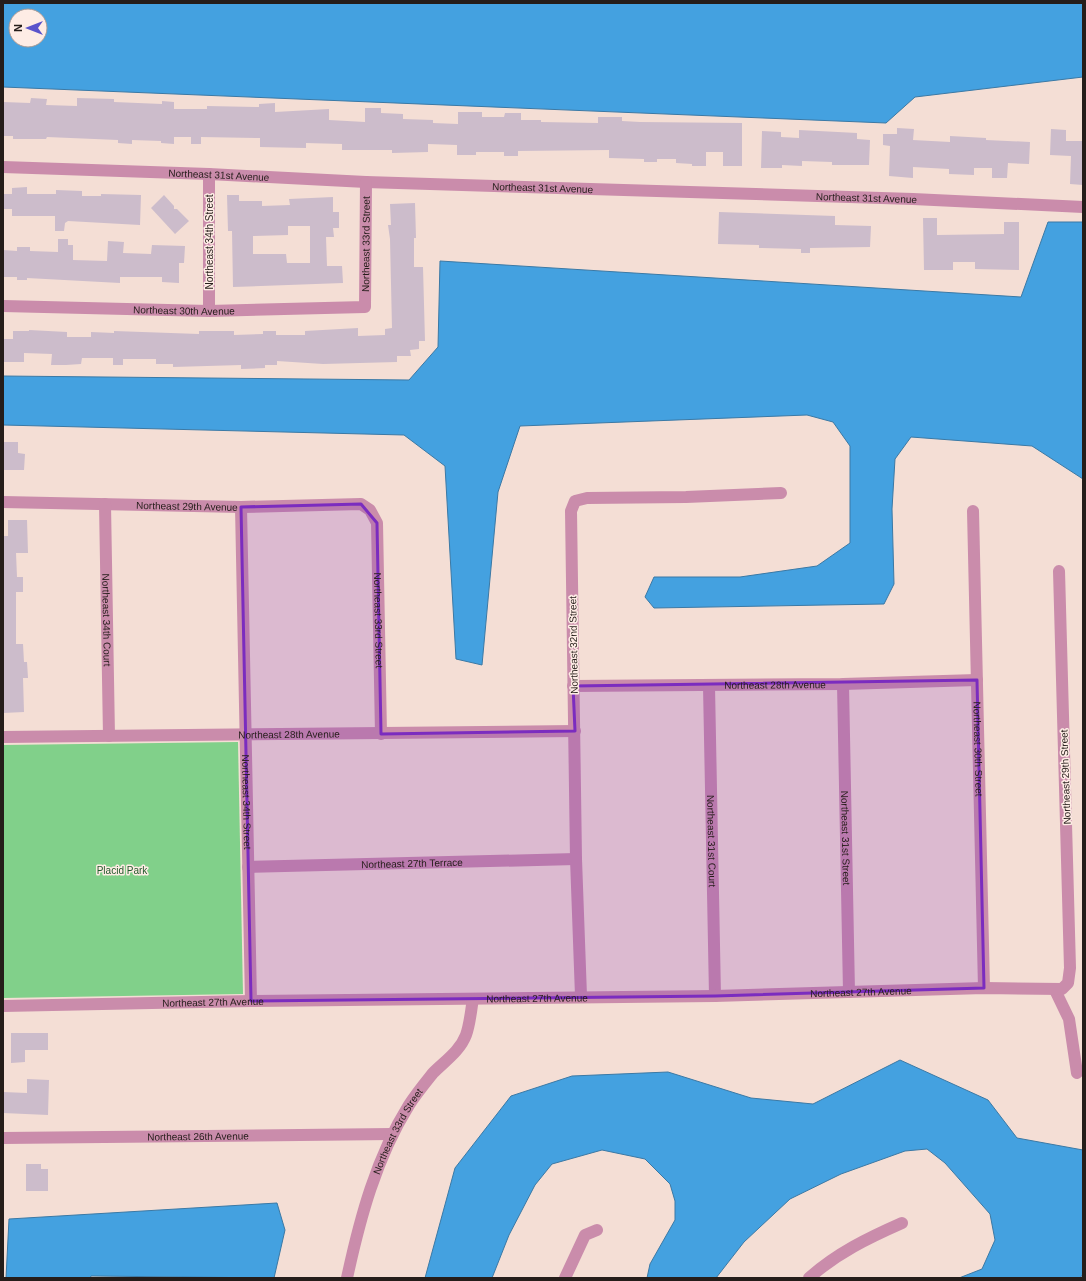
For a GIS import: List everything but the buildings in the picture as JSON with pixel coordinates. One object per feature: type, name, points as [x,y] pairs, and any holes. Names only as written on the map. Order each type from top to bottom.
[{"type":"street","name":"Northeast 31st Avenue","points":[[3,167],[209,174],[366,182],[914,199],[1083,207]]},
{"type":"street","name":"Northeast 34th Street","points":[[209,174],[209,311]]},
{"type":"street","name":"Northeast 33rd Street","points":[[365,307],[366,182]]},
{"type":"street","name":"Northeast 30th Avenue","points":[[3,306],[209,311],[365,307]]},
{"type":"street","name":"Northeast 32nd Street","points":[[581,996],[576,859],[575,731],[573,686],[571,512],[575,501],[586,498],[686,497],[781,493]]},
{"type":"street","name":"Northeast 29th Avenue","points":[[3,502],[241,507],[361,504],[370,510]]},
{"type":"street","name":"Northeast 34th Court","points":[[105,504],[109,736]]},
{"type":"street","name":"Northeast 34th Street","points":[[241,507],[251,1001]]},
{"type":"street","name":"Northeast 33rd Street","points":[[370,510],[377,523],[382,734]]},
{"type":"street","name":"Northeast 30th Street","points":[[973,511],[984,988]]},
{"type":"street","name":"Northeast 29th Street","points":[[1056,990],[1062,989],[1068,983],[1070,968],[1060,571]]},
{"type":"street","name":"Northeast 28th Avenue","points":[[573,686],[709,686],[977,680]]},
{"type":"street","name":"Northeast 31st Street","points":[[843,684],[849,992]]},
{"type":"street","name":"Northeast 31st Court","points":[[709,686],[715,996]]},
{"type":"street","name":"Northeast 28th Avenue","points":[[3,737],[246,736],[575,731]]},
{"type":"street","name":"Northeast 27th Terrace","points":[[248,867],[576,859]]},
{"type":"street","name":"Northeast 27th Avenue","points":[[3,1006],[581,996],[715,996],[984,988],[1056,990]]},
{"type":"street","points":[[1056,990],[1069,1020],[1077,1073]]},
{"type":"street","name":"Northeast 33rd Street","points":[[347,1278],[358,1228],[379,1164],[392,1134],[410,1104],[433,1074],[455,1054],[466,1035],[473,999]]},
{"type":"street","name":"Northeast 26th Avenue","points":[[3,1138],[392,1134]]},
{"type":"street","points":[[809,1278],[843,1251],[902,1223]]},
{"type":"street","points":[[565,1278],[585,1235],[597,1230]]},
{"type":"highlighted area","points":[[361,504],[377,523],[381,734],[575,731],[573,686],[977,680],[984,988],[715,996],[251,1001],[241,507]]},
{"type":"green space","name":"Placid Park","points":[[238,742],[243,994],[3,998],[3,745]]},
{"type":"water","points":[[3,3],[1083,3],[1083,77],[915,97],[886,123],[3,87]]},
{"type":"water","points":[[1048,222],[1083,222],[1083,479],[1032,446],[911,437],[895,459],[892,509],[894,584],[884,604],[654,608],[645,597],[654,577],[740,577],[817,566],[850,543],[850,446],[833,422],[807,415],[520,426],[498,492],[482,665],[456,659],[445,466],[404,435],[3,425],[3,376],[409,380],[438,347],[440,261],[1021,297]]},
{"type":"water","points":[[900,1060],[988,1100],[1017,1138],[1083,1150],[1083,1274],[1080,1278],[959,1278],[982,1269],[995,1240],[990,1214],[945,1163],[927,1149],[905,1151],[841,1174],[790,1199],[744,1242],[716,1278],[647,1278],[650,1264],[675,1220],[675,1201],[670,1184],[645,1159],[602,1150],[552,1164],[535,1185],[509,1235],[492,1278],[425,1278],[455,1168],[511,1096],[572,1076],[668,1072],[751,1098],[813,1104]]},
{"type":"water","points":[[277,1203],[285,1230],[274,1278],[91,1276],[90,1278],[6,1278],[9,1219]]}]
